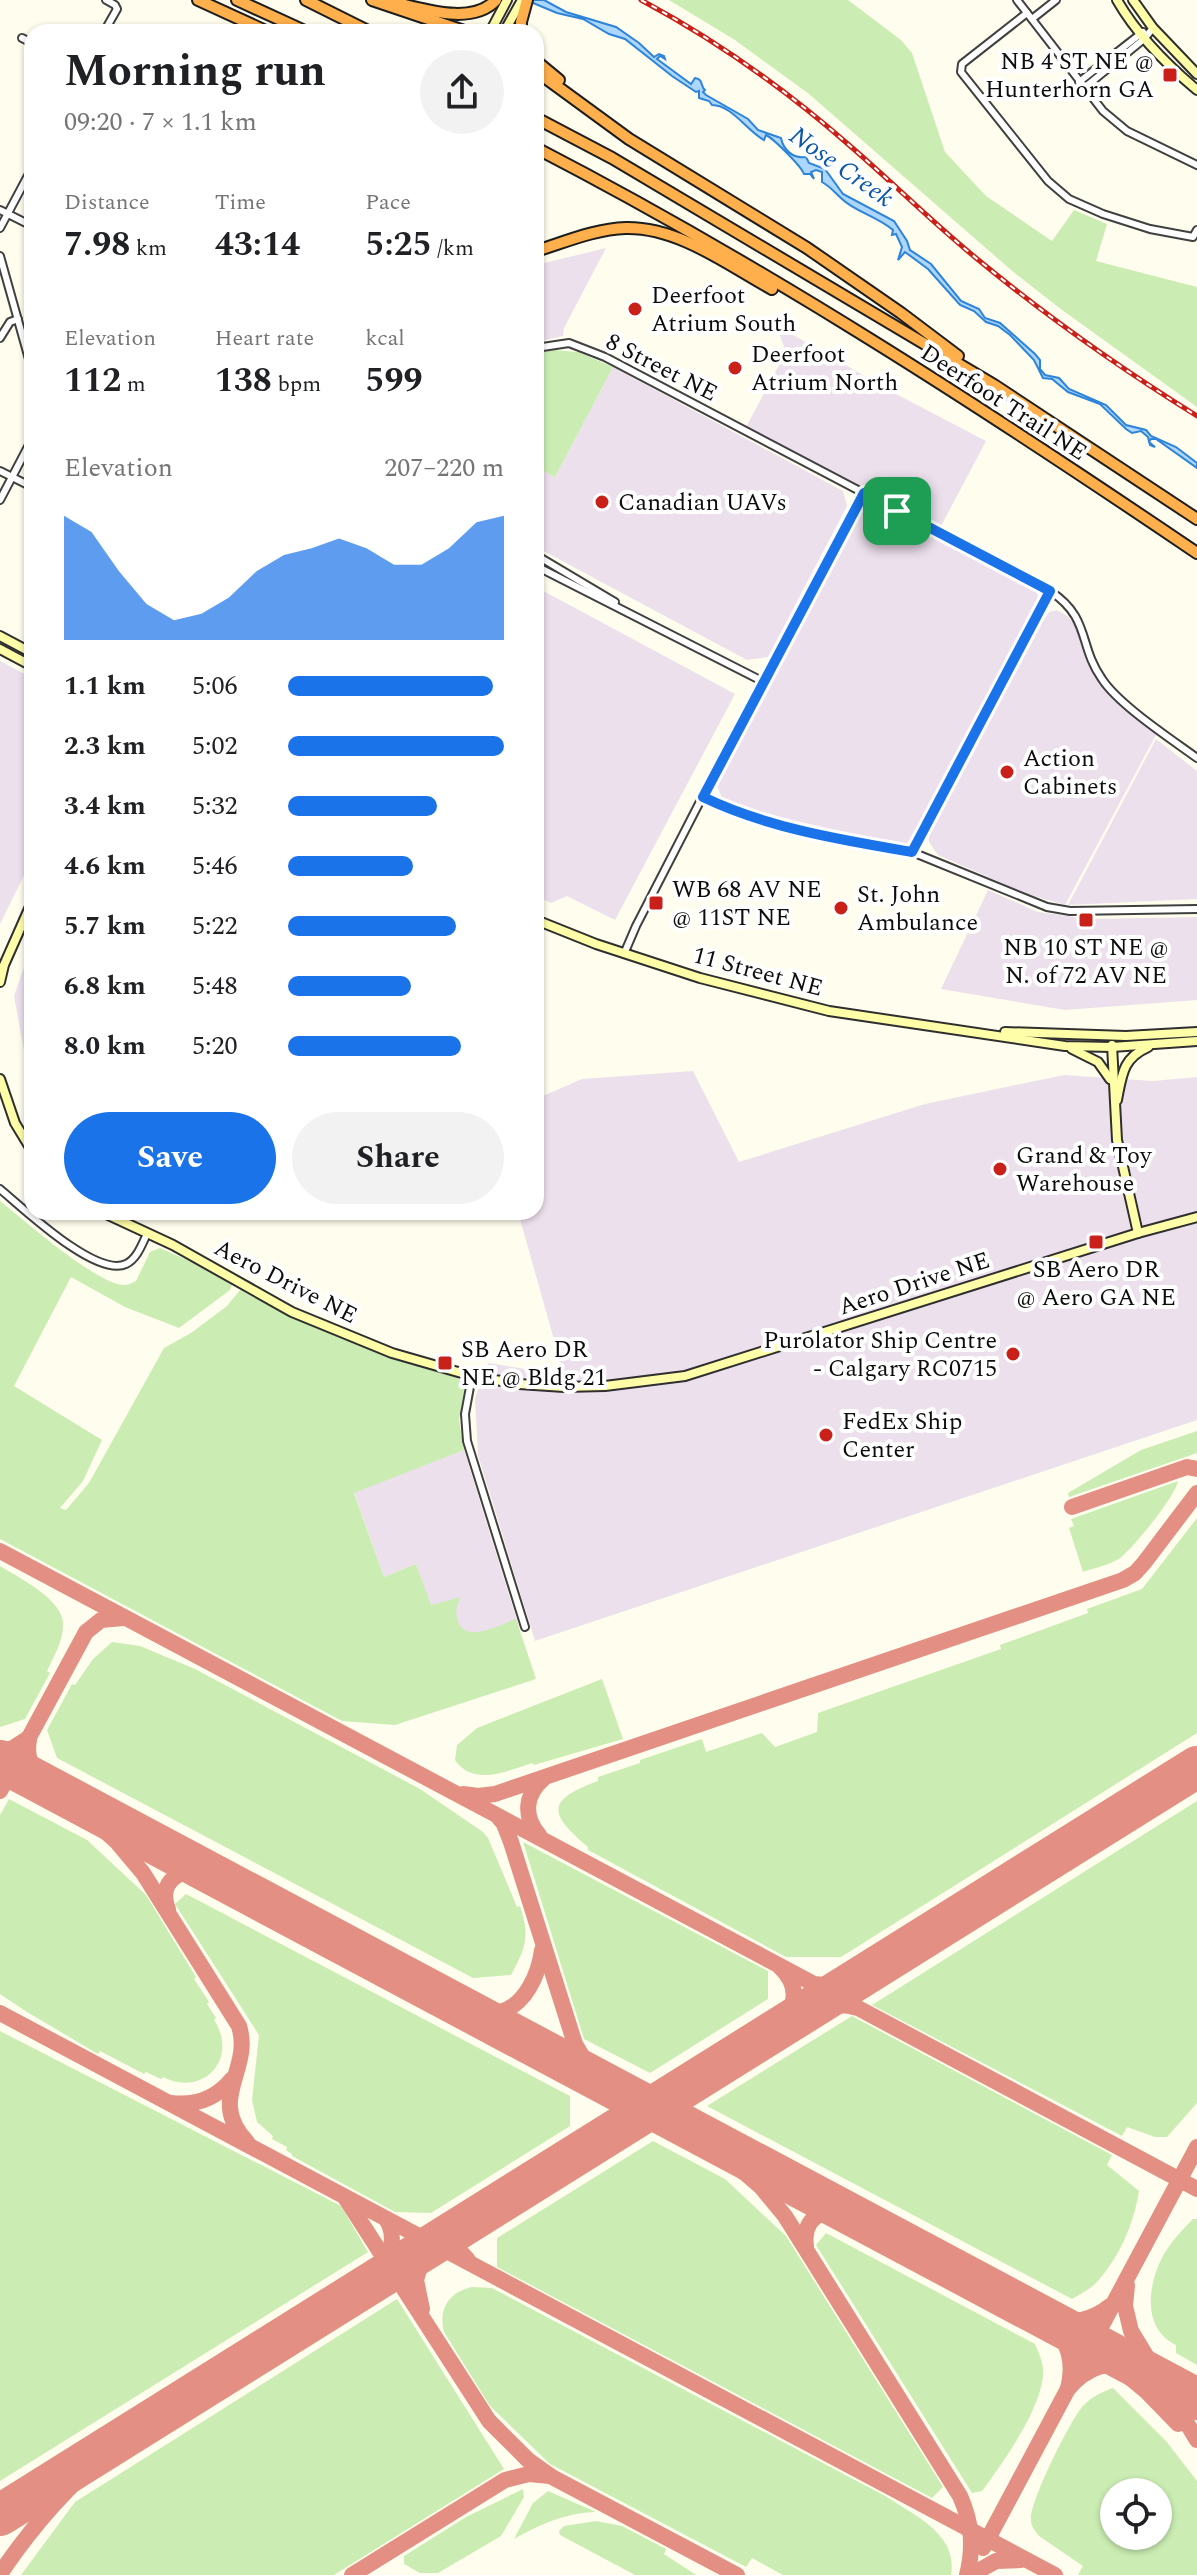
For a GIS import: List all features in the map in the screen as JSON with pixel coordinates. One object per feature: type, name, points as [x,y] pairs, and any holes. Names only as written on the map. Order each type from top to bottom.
[{"type":"highway","points":[[198,0],[242,24]]},
{"type":"highway","points":[[198,0],[250,24]]},
{"type":"highway","points":[[237,0],[290,24]]},
{"type":"highway","points":[[306,0],[354,24]]},
{"type":"highway","points":[[372,0],[443,24]]},
{"type":"highway","points":[[383,0],[461,15],[475,13],[496,0]]},
{"type":"highway","points":[[521,24],[524,0]]},
{"type":"highway","points":[[544,68],[594,115]]},
{"type":"highway","points":[[544,77],[638,144],[807,248],[901,313],[994,385]]},
{"type":"highway","name":"Deerfoot Trail NE","points":[[544,122],[612,158],[994,385],[1197,519]]},
{"type":"highway","name":"Deerfoot Trail NE","points":[[544,152],[672,222],[964,398],[1197,556]]},
{"type":"highway","points":[[544,249],[608,230],[644,229],[667,234],[816,314],[848,327]]},
{"type":"street","points":[[106,0],[117,9],[109,24]]},
{"type":"street","points":[[494,24],[507,0]]},
{"type":"street","points":[[509,24],[524,0]]},
{"type":"street","points":[[1031,0],[1025,9],[962,64],[961,72],[1048,181],[1069,199],[1150,229],[1193,237],[1197,230]]},
{"type":"street","points":[[1025,9],[1056,0]]},
{"type":"street","points":[[1117,0],[1142,36],[1197,90]]},
{"type":"street","points":[[1133,0],[1153,28],[1197,74]]},
{"type":"street","points":[[1025,9],[1103,111],[1127,131],[1197,165]]},
{"type":"street","points":[[1082,85],[1153,28]]},
{"type":"street","points":[[0,228],[4,212],[24,181]]},
{"type":"street","points":[[4,212],[24,222]]},
{"type":"street","points":[[0,256],[24,341]]},
{"type":"street","points":[[0,285],[8,286]]},
{"type":"street","points":[[0,338],[10,322],[18,319]]},
{"type":"street","name":"8 Street NE","points":[[544,346],[562,343],[579,346],[630,370],[1050,591],[1072,610],[1102,679],[1117,696],[1197,758]]},
{"type":"street","points":[[0,500],[24,454]]},
{"type":"street","points":[[0,471],[24,483]]},
{"type":"street","points":[[624,954],[762,681],[864,493]]},
{"type":"street","points":[[544,560],[638,616]]},
{"type":"street","points":[[544,570],[762,681]]},
{"type":"street","points":[[912,852],[1050,591]]},
{"type":"street","points":[[0,636],[24,649]]},
{"type":"street","points":[[0,649],[24,662]]},
{"type":"street","points":[[703,797],[733,811],[852,841],[912,852],[1047,907],[1070,911],[1197,909]]},
{"type":"street","points":[[0,982],[4,965],[24,920]]},
{"type":"street","name":"11 Street NE","points":[[544,923],[624,954],[700,978],[829,1011],[1065,1046],[1112,1047],[1197,1041]]},
{"type":"street","name":"11 Street NE","points":[[976,1031],[1112,1036],[1197,1032]]},
{"type":"street","points":[[1112,1036],[1115,1121],[1121,1165],[1138,1233]]},
{"type":"street","points":[[1115,1121],[1122,1075],[1128,1060],[1136,1052],[1154,1044]]},
{"type":"street","points":[[1065,1046],[1098,1062],[1107,1071],[1113,1087]]},
{"type":"street","points":[[0,1079],[15,1123],[24,1138]]},
{"type":"street","points":[[0,1189],[24,1208]]},
{"type":"street","name":"Aero Drive NE","points":[[118,1220],[173,1245],[292,1312],[418,1362],[472,1376],[564,1387],[605,1386],[685,1376],[1197,1217]]},
{"type":"street","points":[[40,1220],[74,1247],[106,1265],[124,1266],[134,1260],[147,1234]]},
{"type":"street","points":[[472,1376],[465,1414],[467,1441],[525,1627]]},
{"type":"shaded area","points":[[606,248],[564,328],[563,336],[544,340],[544,263]]},
{"type":"shaded area","points":[[776,325],[986,441],[940,528],[746,427],[786,352]]},
{"type":"shaded area","points":[[613,367],[843,491],[847,506],[768,657],[747,660],[544,551],[544,471],[555,477]]},
{"type":"shaded area","points":[[876,505],[1036,590],[1041,605],[915,836],[907,843],[896,844],[752,811],[722,798],[717,785],[861,511]]},
{"type":"shaded area","points":[[544,591],[735,694],[615,920],[567,896],[551,903],[544,900]]},
{"type":"shaded area","points":[[1057,610],[1075,625],[1086,661],[1096,678],[1114,700],[1157,733],[1065,905],[1027,894],[938,855],[929,842],[929,835],[1044,619],[1049,612]]},
{"type":"shaded area","points":[[0,661],[24,674],[24,875],[0,924]]},
{"type":"shaded area","points":[[1156,739],[1197,771],[1197,899],[1068,905]]},
{"type":"shaded area","points":[[988,890],[1038,912],[1089,919],[1197,917],[1197,1000],[1065,1010],[941,989]]},
{"type":"shaded area","points":[[24,967],[24,1051],[14,996]]},
{"type":"shaded area","points":[[693,1071],[739,1162],[925,1104],[1064,1075],[1153,1081],[1197,1077],[1197,1420],[535,1641],[478,1455],[475,1398],[488,1363],[564,1375],[520,1220],[544,1220],[544,1096],[582,1079]]},
{"type":"shaded area","points":[[464,1450],[519,1627],[446,1653],[416,1564],[384,1577],[354,1492]]},
{"type":"green space","points":[[669,0],[848,0],[901,40],[912,53],[945,152],[986,196],[1052,241],[1074,210],[1107,224],[1096,261],[1197,287],[1197,407],[1011,270],[809,94],[735,40]]},
{"type":"green space","points":[[544,352],[578,352],[613,367],[555,477],[544,471]]},
{"type":"green space","points":[[0,1201],[60,1250],[112,1282],[124,1285],[136,1281],[150,1252],[160,1248],[207,1269],[232,1285],[230,1290],[179,1328],[125,1307],[71,1277],[14,1386],[102,1440],[83,1481],[60,1508],[66,1510],[89,1483],[164,1348],[191,1333],[227,1306],[240,1290],[346,1339],[457,1378],[463,1383],[459,1420],[464,1450],[354,1493],[384,1577],[416,1564],[431,1605],[461,1597],[456,1609],[457,1618],[462,1628],[469,1632],[485,1631],[516,1619],[536,1679],[395,1725],[342,1721],[0,1539]]},
{"type":"green space","points":[[1197,1431],[1197,1453],[1069,1497],[1068,1493],[1141,1450]]},
{"type":"green space","points":[[1178,1481],[1144,1533],[1120,1558],[1083,1572],[1069,1528],[1074,1526],[1071,1519]]},
{"type":"green space","points":[[1197,1518],[1197,1733],[841,1957],[786,1957],[588,1850],[560,1817],[558,1809],[569,1795],[598,1781],[598,1777],[640,1763],[640,1760],[702,1739],[706,1752],[762,1733],[775,1747],[817,1732],[818,1713],[1001,1649],[1000,1645],[1088,1613],[1087,1609],[1142,1589]]},
{"type":"green space","points":[[0,1566],[28,1583],[56,1606],[61,1614],[63,1629],[47,1671],[50,1673],[25,1719],[0,1727]]},
{"type":"green space","points":[[112,1642],[140,1646],[195,1669],[420,1789],[483,1832],[517,1907],[520,1906],[525,1926],[523,1949],[511,1975],[473,1978],[57,1758],[47,1730],[72,1684],[75,1685],[93,1659]]},
{"type":"green space","points":[[602,1679],[623,1739],[491,1775],[471,1773],[455,1760],[457,1745],[477,1728]]},
{"type":"green space","points":[[9,1799],[87,1840],[146,1895],[196,1977],[194,1979],[216,2018],[214,2020],[221,2034],[220,2060],[204,2078],[178,2082],[146,2072],[144,2074],[100,2051],[98,2054],[0,1994],[0,1815]]},
{"type":"green space","points":[[1197,1801],[1197,2103],[1167,2137],[1155,2137],[1127,2127],[1122,2136],[872,2005]]},
{"type":"green space","points":[[523,1842],[768,1971],[768,1999],[650,2073],[584,2039]]},
{"type":"green space","points":[[186,1894],[570,2096],[570,2126],[431,2213],[395,2212],[292,2156],[287,2147],[272,2139],[273,2136],[257,2122],[252,2100],[259,2035],[175,1904]]},
{"type":"green space","points":[[852,2016],[1112,2155],[1107,2165],[1139,2191],[1124,2241],[1094,2285],[1072,2299],[707,2106]]},
{"type":"green space","points":[[0,2031],[341,2206],[368,2252],[0,2481]]},
{"type":"green space","points":[[653,2141],[725,2179],[786,2236],[943,2487],[932,2498],[497,2267],[497,2238]]},
{"type":"green space","points":[[1193,2219],[1197,2219],[1197,2365],[1176,2353],[1176,2345],[1157,2328],[1151,2304],[1158,2266],[1177,2236]]},
{"type":"green space","points":[[826,2233],[1035,2344],[1043,2370],[1036,2403],[1020,2435],[982,2491],[972,2493],[816,2245]]},
{"type":"green space","points":[[472,2287],[492,2288],[887,2497],[921,2519],[941,2537],[948,2548],[951,2575],[783,2575],[752,2558],[746,2567],[550,2464],[490,2406],[444,2332],[443,2316],[447,2303],[457,2293]]},
{"type":"green space","points":[[397,2299],[504,2469],[334,2575],[21,2575],[75,2502]]},
{"type":"green space","points":[[1113,2388],[1166,2441],[1197,2481],[1197,2575],[1078,2575],[1083,2566],[1039,2536],[1032,2526],[1036,2497],[1051,2462],[1076,2415],[1096,2396]]},
{"type":"green space","points":[[523,2489],[524,2497],[501,2536],[438,2573],[420,2573],[404,2564],[404,2556],[466,2517]]},
{"type":"green space","points":[[548,2491],[596,2512],[554,2520],[514,2539],[533,2503]]},
{"type":"green space","points":[[596,2521],[622,2526],[666,2549],[664,2554],[696,2575],[635,2575],[560,2535],[559,2531],[564,2526]]},
{"type":"water","points":[[526,0],[544,0],[566,12],[616,27],[654,57],[659,54],[664,56],[665,59],[660,56],[657,59],[691,84],[695,78],[700,80],[706,95],[748,119],[758,130],[781,138],[793,155],[805,157],[810,152],[806,157],[809,163],[825,169],[843,194],[894,221],[910,250],[931,264],[961,301],[979,309],[985,318],[1000,323],[1035,354],[1045,375],[1059,378],[1069,389],[1106,405],[1126,425],[1146,430],[1151,436],[1176,447],[1197,463],[1197,468],[1156,439],[1149,442],[1141,431],[1132,433],[1100,404],[1068,392],[1052,379],[1043,378],[1034,360],[1010,335],[960,305],[928,269],[905,252],[898,260],[902,247],[896,234],[892,235],[893,230],[847,203],[822,182],[822,172],[811,172],[814,179],[810,174],[804,174],[770,137],[766,135],[764,140],[726,109],[699,98],[699,91],[672,76],[625,39],[583,19],[557,13]]},
{"type":"taxiway","points":[[1072,1507],[1187,1467],[1197,1469]]},
{"type":"taxiway","points":[[463,1794],[495,1794],[1123,1580],[1144,1563],[1197,1493]]},
{"type":"taxiway","points":[[0,1551],[814,1984],[836,1986],[873,1970]]},
{"type":"taxiway","points":[[0,1791],[86,1632],[101,1620],[123,1618]]},
{"type":"taxiway","points":[[0,1752],[27,1739]]},
{"type":"taxiway","points":[[29,1740],[28,1754],[32,1766],[49,1787]]},
{"type":"taxiway","points":[[1180,1778],[1197,1772]]},
{"type":"taxiway","points":[[539,1835],[530,1820],[528,1806],[533,1792],[543,1779]]},
{"type":"taxiway","points":[[71,1800],[117,1842],[143,1873],[239,2026],[242,2042],[230,2112],[235,2126],[247,2142]]},
{"type":"taxiway","points":[[499,1818],[511,1842],[575,2044],[588,2066],[607,2083]]},
{"type":"taxiway","points":[[168,1909],[166,1891],[174,1878],[188,1871],[206,1872]]},
{"type":"taxiway","points":[[474,2012],[500,2012],[517,2003],[530,1987],[542,1950]]},
{"type":"taxiway","points":[[768,2035],[789,2012],[794,1994],[788,1976],[780,1967]]},
{"type":"taxiway","points":[[789,2022],[813,2010],[830,2006],[858,2008],[1197,2189]]},
{"type":"taxiway","points":[[0,2013],[1055,2575]]},
{"type":"taxiway","points":[[171,2103],[205,2100],[232,2079]]},
{"type":"taxiway","points":[[700,2134],[761,2187],[785,2216],[960,2496],[971,2535],[967,2575]]},
{"type":"taxiway","points":[[983,2548],[1197,2147]]},
{"type":"taxiway","points":[[346,2199],[489,2421],[528,2460],[552,2477],[737,2575]]},
{"type":"taxiway","points":[[806,2247],[807,2229],[815,2217],[829,2212],[847,2213]]},
{"type":"taxiway","points":[[368,2285],[389,2254],[392,2237],[386,2219]]},
{"type":"taxiway","points":[[458,2229],[455,2242],[468,2260]]},
{"type":"taxiway","points":[[422,2309],[416,2280],[425,2250]]},
{"type":"taxiway","points":[[1127,2285],[1125,2306],[1131,2331],[1197,2440]]},
{"type":"taxiway","points":[[1110,2306],[1082,2320],[1050,2321],[1068,2352],[1071,2370],[1068,2389],[1083,2375],[1099,2367],[1117,2364],[1137,2367]]},
{"type":"taxiway","points":[[1081,2337],[1146,2391],[1178,2424]]},
{"type":"taxiway","points":[[0,2574],[67,2491],[148,2422]]},
{"type":"taxiway","points":[[352,2575],[505,2480],[529,2474],[550,2476]]},
{"type":"taxiway","points":[[971,2575],[996,2561],[1021,2560]]},
{"type":"runway","points":[[0,1761],[1197,2399]]},
{"type":"runway","points":[[0,2515],[1197,1767]]},
{"type":"railway","points":[[641,0],[723,49],[775,85],[849,145],[1002,279],[1084,341],[1197,416]]},
{"type":"place","name":"NB 4 ST NE @ Hunterhorn GA","points":[[1170,75]]},
{"type":"place","name":"Deerfoot Atrium South","points":[[635,309]]},
{"type":"place","name":"Deerfoot Atrium North","points":[[735,368]]},
{"type":"place","name":"Canadian UAVs","points":[[602,502]]},
{"type":"place","name":"Action Cabinets","points":[[1007,772]]},
{"type":"place","name":"WB 68 AV NE @ 11ST NE","points":[[656,903]]},
{"type":"place","name":"St. John Ambulance","points":[[841,908]]},
{"type":"place","name":"NB 10 ST NE @ N. of 72 AV NE","points":[[1086,920]]},
{"type":"place","name":"Grand & Toy Warehouse","points":[[1000,1169]]},
{"type":"place","name":"SB Aero DR @ Aero GA NE","points":[[1096,1242]]},
{"type":"place","name":"Purolator Ship Centre - Calgary RC0715","points":[[1013,1354]]},
{"type":"place","name":"SB Aero DR NE @ Bldg 21","points":[[445,1363]]},
{"type":"place","name":"FedEx Ship Center","points":[[826,1435]]},
{"type":"route","points":[[864,493],[897,511],[1050,591],[912,852],[852,841],[733,811],[703,797],[864,493]]},
{"type":"water label","name":"Nose Creek","points":[[842,166]]}]
